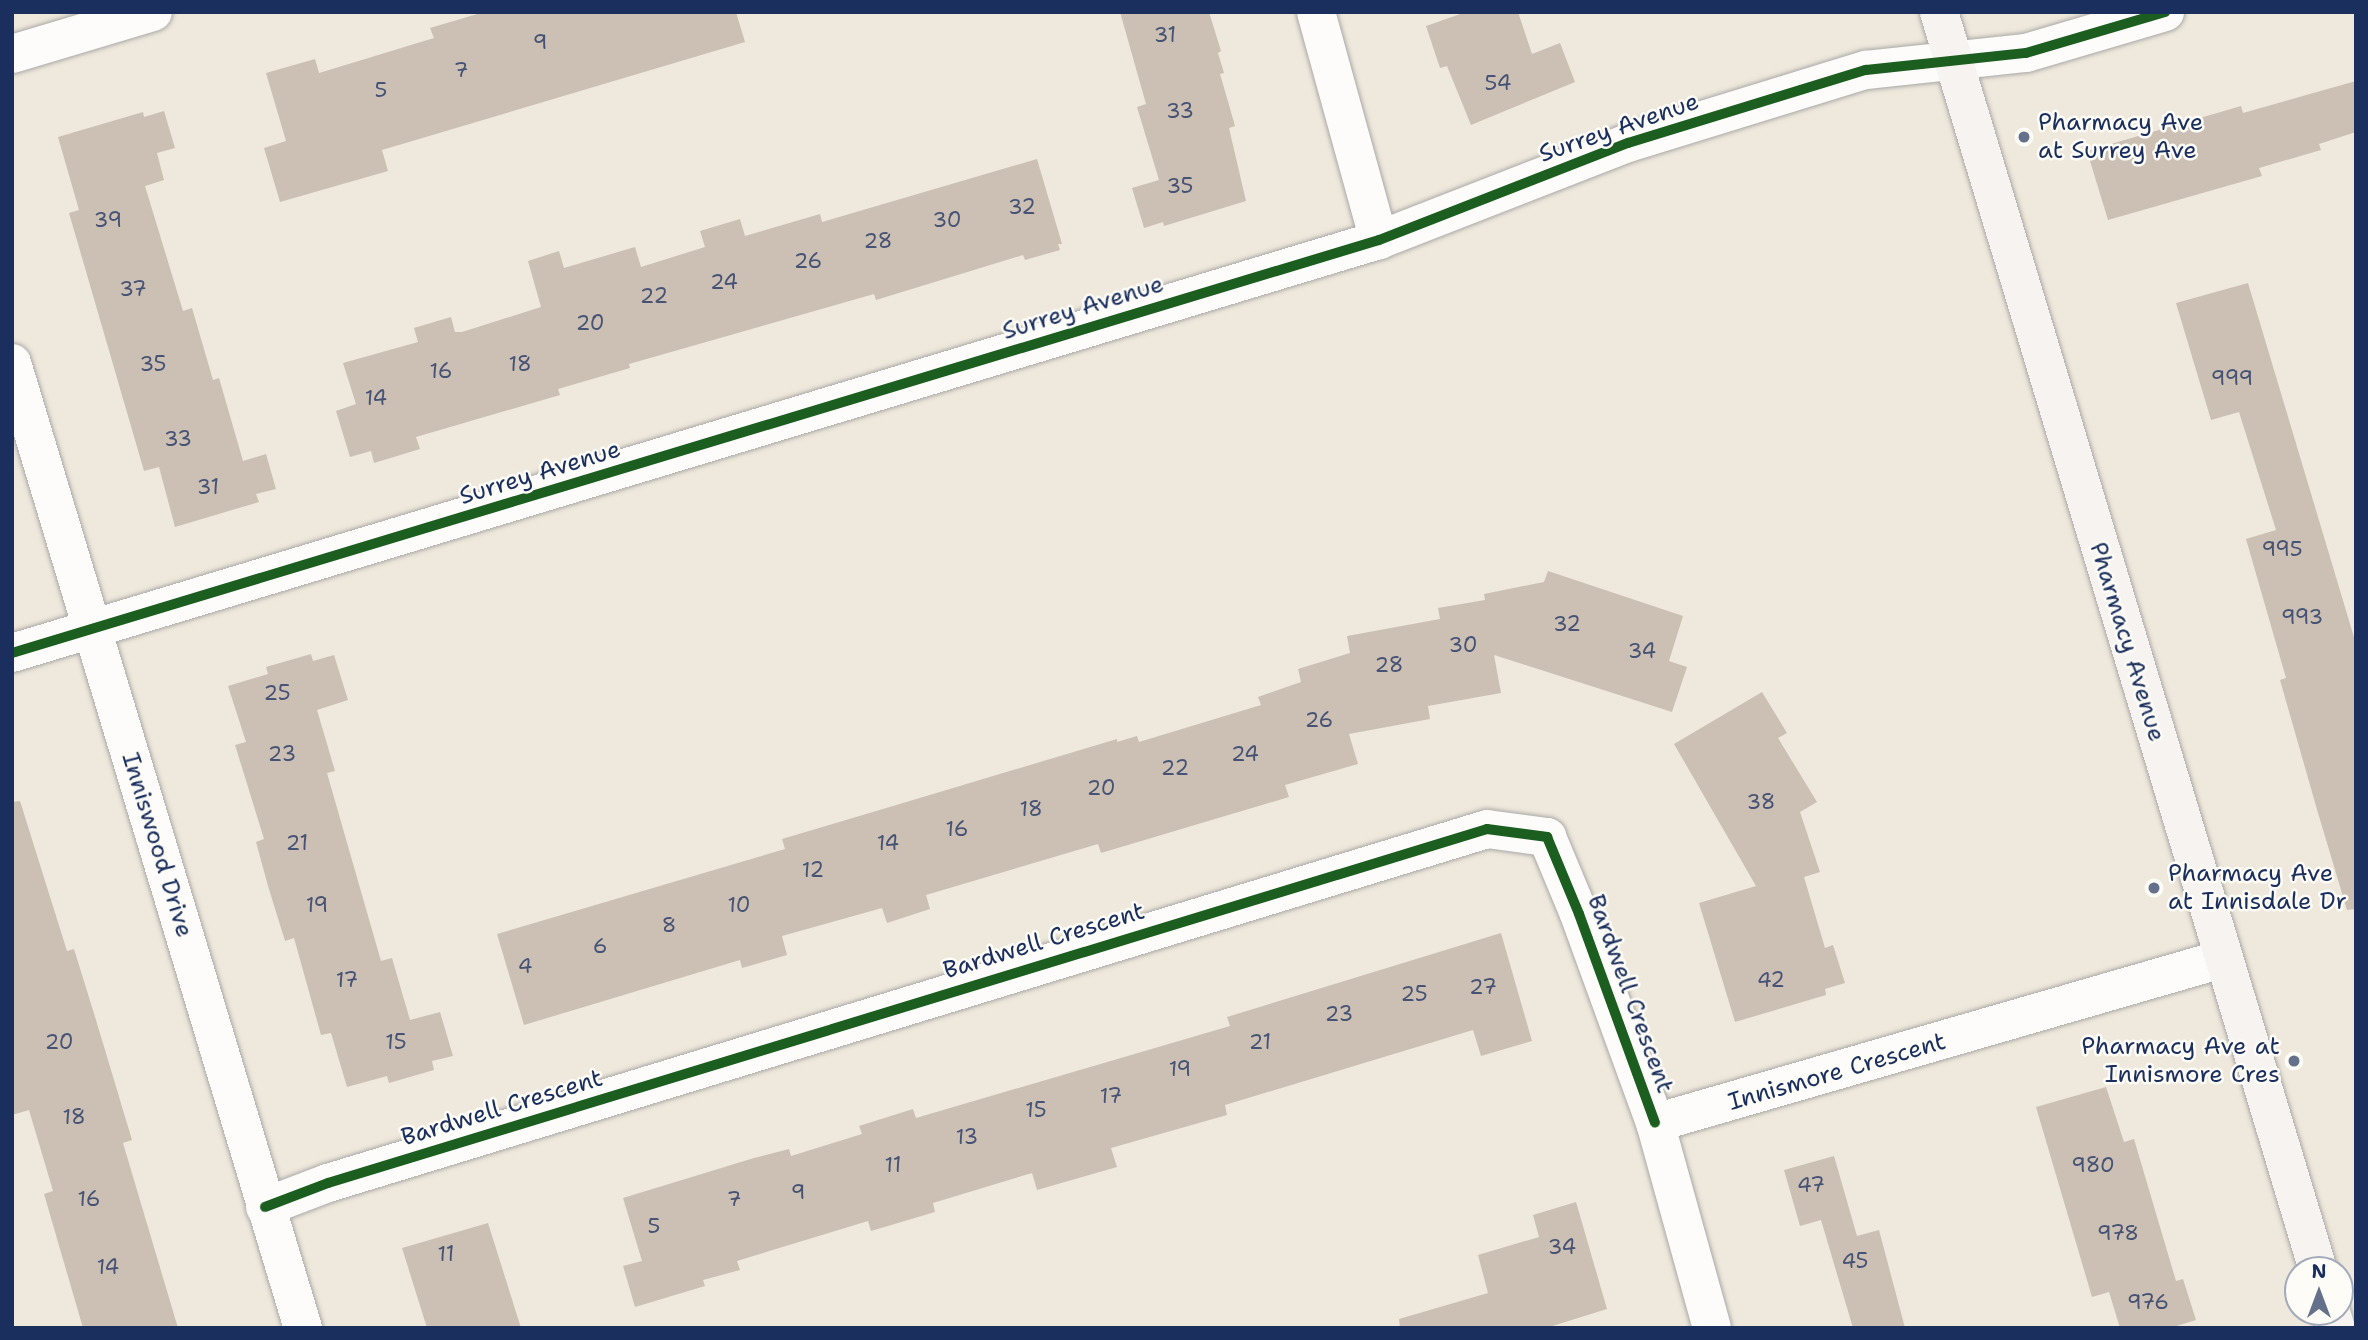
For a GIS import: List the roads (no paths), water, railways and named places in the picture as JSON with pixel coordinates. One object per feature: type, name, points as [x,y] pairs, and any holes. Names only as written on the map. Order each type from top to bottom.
[{"type":"street","points":[[12,54],[153,12]]},
{"type":"street","points":[[1316,12],[1379,240]]},
{"type":"street","name":"Pharmacy Avenue","points":[[1939,12],[2222,959],[2314,1256]]},
{"type":"street","name":"Surrey Avenue","points":[[12,653],[1379,240],[1628,143],[1866,70],[2026,53],[2165,12]]},
{"type":"street","name":"Inniswood Drive","points":[[12,362],[303,1328]]},
{"type":"street","name":"Bardwell Crescent","points":[[265,1207],[341,1179],[1486,829],[1547,837],[1579,914],[1655,1123]]},
{"type":"street","name":"Innismore Crescent","points":[[1655,1123],[2222,959]]},
{"type":"street","points":[[1655,1123],[1712,1328]]},
{"type":"place","name":"Pharmacy Ave at Surrey Ave","points":[[2024,137]]},
{"type":"place","name":"Pharmacy Ave at Innisdale Dr","points":[[2154,888]]},
{"type":"place","name":"Pharmacy Ave at Innismore Cres","points":[[2294,1061]]}]
